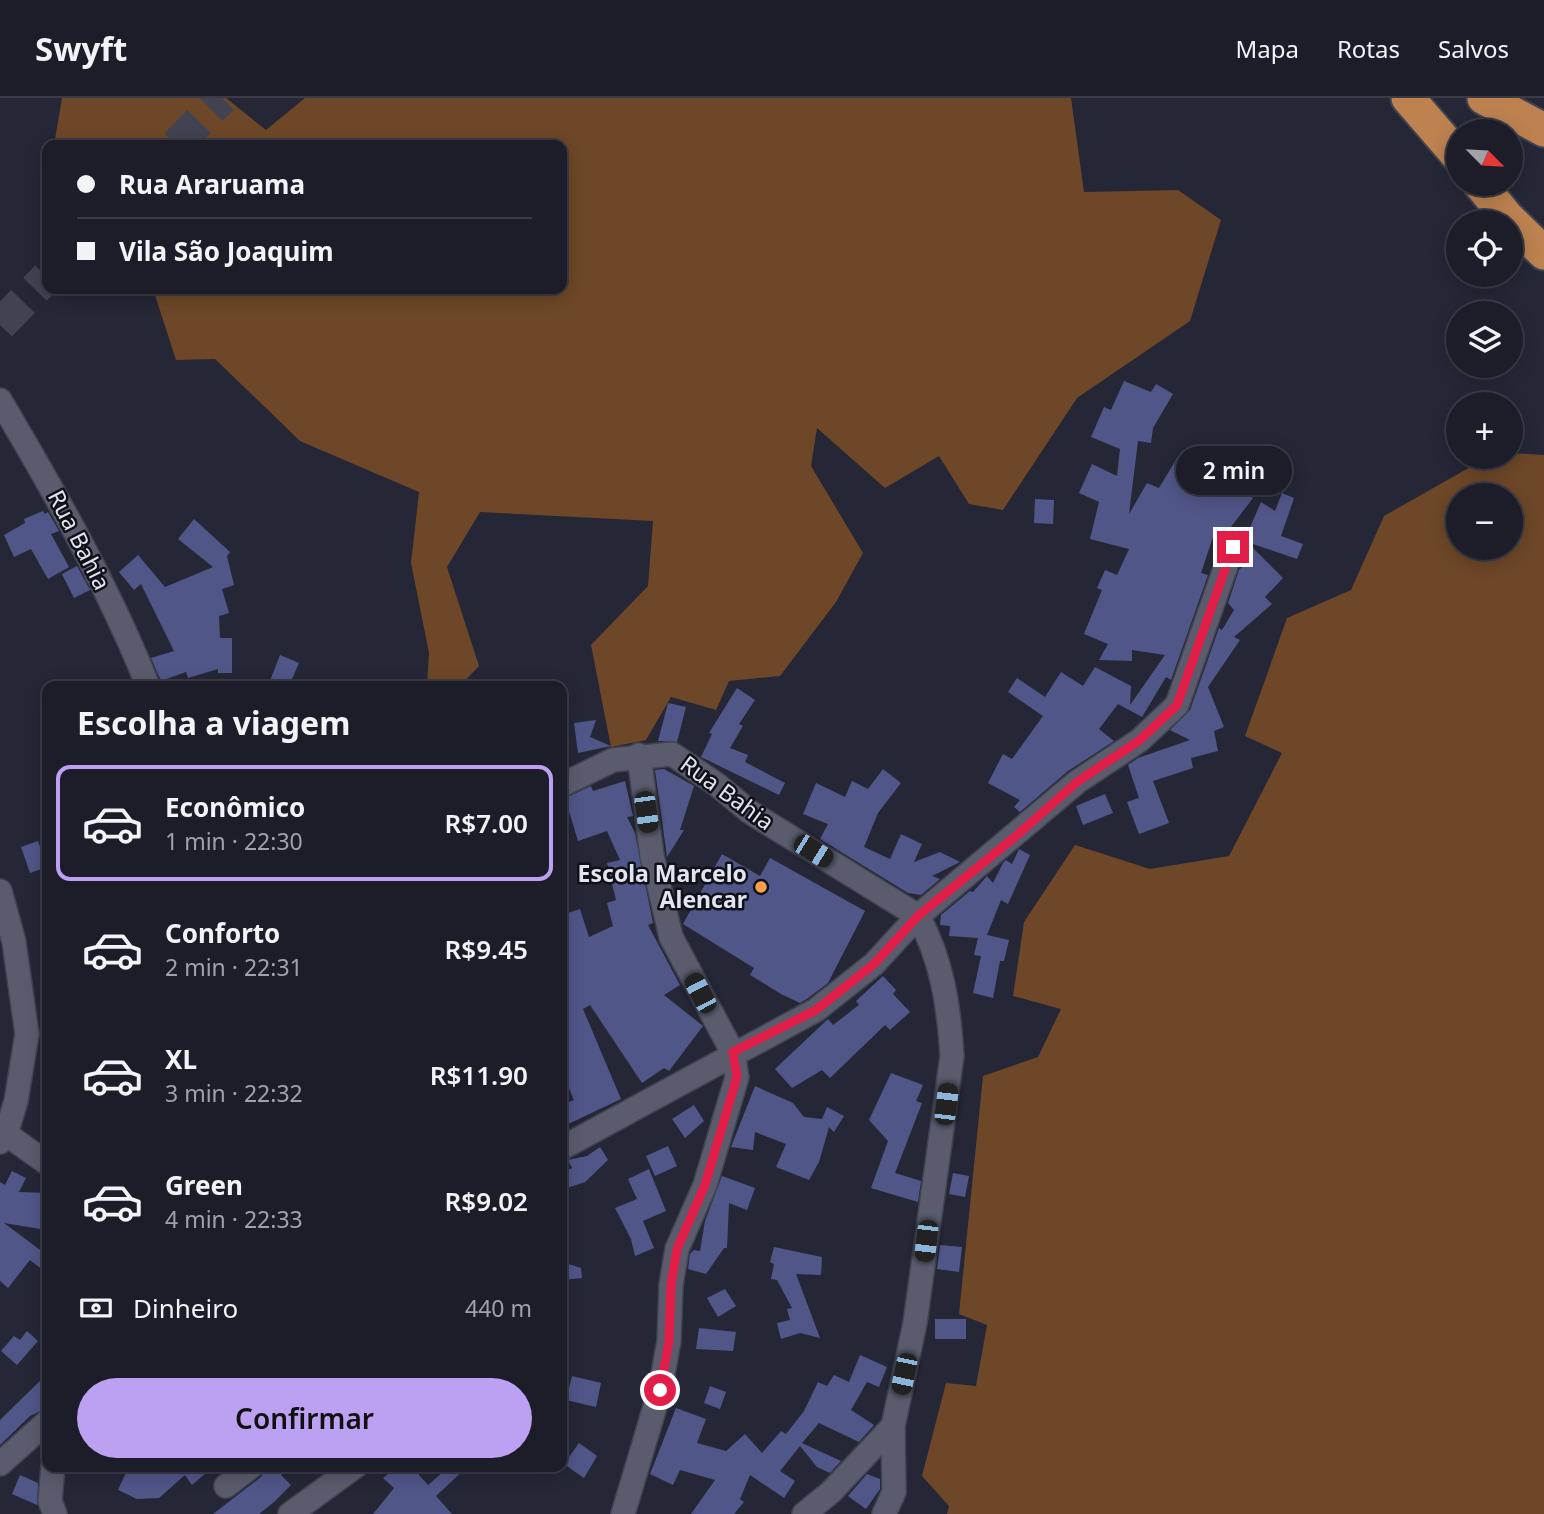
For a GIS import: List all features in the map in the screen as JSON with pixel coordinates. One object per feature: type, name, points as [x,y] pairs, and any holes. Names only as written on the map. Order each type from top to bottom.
[{"type":"highway","points":[[1408,98],[1446,142]]},
{"type":"highway","points":[[1484,98],[1544,130]]},
{"type":"highway","points":[[1490,196],[1544,253]]},
{"type":"street","name":"Rua Bahia","points":[[0,400],[96,570],[146,681]]},
{"type":"street","points":[[567,1145],[644,1106],[733,1052],[816,1010],[874,964],[918,916],[1077,782],[1140,740],[1177,705],[1233,547]]},
{"type":"street","name":"Rua Bahia","points":[[567,783],[613,760],[639,755],[672,754],[716,784],[750,813],[918,916]]},
{"type":"street","points":[[623,1514],[660,1390],[669,1341],[671,1285],[677,1249],[705,1185],[737,1077],[733,1052],[671,937],[652,856],[639,755]]},
{"type":"street","points":[[0,891],[14,942],[27,1034],[16,1101],[3,1138],[42,1160]]},
{"type":"street","points":[[884,1514],[894,1492],[893,1426],[915,1323],[952,1056],[950,1019],[939,962],[918,916]]},
{"type":"street","points":[[804,1514],[831,1492],[893,1426]]},
{"type":"street","points":[[0,1464],[42,1427]]},
{"type":"street","points":[[52,1472],[50,1501],[55,1514]]},
{"type":"street","points":[[226,1486],[244,1472]]},
{"type":"street","points":[[290,1514],[348,1472]]},
{"type":"shaded area","points":[[62,98],[226,98],[266,130],[305,98],[1071,98],[1084,192],[1178,190],[1221,220],[1190,321],[1077,398],[1003,510],[969,504],[939,456],[885,488],[817,428],[811,466],[863,553],[836,602],[780,676],[729,681],[716,710],[671,697],[646,740],[611,747],[591,645],[648,586],[653,521],[480,512],[447,567],[479,666],[465,681],[427,681],[429,653],[411,563],[419,492],[300,441],[215,359],[176,360],[155,294],[567,294],[567,140],[55,140]]},
{"type":"shaded area","points":[[1523,454],[1544,455],[1544,1514],[947,1514],[949,1506],[922,1476],[946,1383],[976,1386],[987,1325],[959,1314],[983,1076],[1038,1057],[1061,1009],[1013,996],[1024,922],[1075,845],[1150,869],[1229,856],[1282,753],[1245,736],[1287,618],[1351,590],[1384,516],[1467,469],[1523,469]]},
{"type":"building","points":[[1124,381],[1151,392],[1156,384],[1173,394],[1153,428],[1151,443],[1138,441],[1129,514],[1147,483],[1159,488],[1177,458],[1200,472],[1202,468],[1253,498],[1221,540],[1214,534],[1201,573],[1208,575],[1171,680],[1166,677],[1142,717],[1118,704],[1099,729],[1114,741],[1068,771],[1020,812],[1014,807],[1020,800],[988,783],[1003,754],[1012,759],[1043,716],[1008,692],[1017,678],[1045,697],[1061,672],[1083,686],[1095,667],[1131,686],[1130,705],[1165,655],[1132,650],[1132,661],[1099,660],[1108,644],[1084,634],[1102,590],[1097,588],[1105,570],[1117,575],[1129,549],[1090,539],[1099,502],[1079,493],[1092,464],[1117,476],[1120,449],[1091,437],[1104,407],[1111,410]]},
{"type":"building","points":[[1282,493],[1294,498],[1281,536],[1303,544],[1297,559],[1247,542],[1283,578],[1265,597],[1272,604],[1234,637],[1240,640],[1208,687],[1224,727],[1214,731],[1218,751],[1191,758],[1193,768],[1153,781],[1169,823],[1139,834],[1127,802],[1139,798],[1128,765],[1138,758],[1190,740],[1170,730],[1190,710],[1219,628],[1222,630],[1234,610],[1228,603],[1239,570],[1246,563],[1242,562],[1246,550],[1245,539],[1261,502],[1275,511]]},
{"type":"building","points":[[1035,499],[1054,500],[1053,524],[1034,523]]},
{"type":"building","points":[[43,511],[45,514],[48,512],[59,531],[51,534],[69,567],[48,579],[31,549],[14,557],[4,535],[25,523],[24,519]]},
{"type":"building","points":[[194,519],[230,552],[227,556],[234,585],[222,589],[229,613],[219,616],[220,638],[232,638],[232,673],[218,673],[218,669],[188,678],[186,672],[161,681],[151,658],[174,651],[141,584],[134,590],[119,572],[138,555],[165,587],[213,567],[178,539]]},
{"type":"building","points":[[77,566],[90,590],[74,598],[62,574]]},
{"type":"building","points":[[280,655],[299,663],[291,681],[270,681]]},
{"type":"building","points":[[737,688],[755,700],[739,724],[743,726],[730,748],[748,755],[745,762],[785,783],[779,795],[701,757],[712,734],[709,733]]},
{"type":"building","points":[[668,703],[686,707],[677,742],[658,741]]},
{"type":"building","points":[[596,720],[590,737],[611,746],[578,753],[574,723]]},
{"type":"building","points":[[664,769],[694,786],[680,830],[684,830],[667,857],[655,770]]},
{"type":"building","points":[[883,769],[901,783],[878,813],[864,847],[890,859],[901,834],[922,844],[914,862],[940,852],[960,862],[932,876],[940,879],[921,895],[908,893],[820,839],[828,824],[803,814],[816,783],[845,797],[852,781],[868,789]]},
{"type":"building","points":[[625,781],[633,816],[627,817],[635,833],[653,923],[648,925],[680,985],[664,995],[703,1026],[669,1071],[664,1068],[642,1083],[590,1005],[583,1009],[621,1099],[567,1125],[567,1103],[574,1100],[567,1084],[567,913],[580,909],[589,937],[613,926],[607,903],[616,900],[607,863],[620,860],[607,831],[578,841],[567,797],[591,786],[593,791]]},
{"type":"building","points":[[1105,794],[1113,813],[1083,825],[1076,806]]},
{"type":"building","points":[[38,841],[42,853],[42,869],[30,873],[21,847]]},
{"type":"building","points":[[1019,849],[1030,855],[1008,904],[1001,900],[987,935],[1009,940],[1004,961],[1000,961],[993,998],[973,993],[981,956],[974,955],[978,938],[949,936],[950,926],[940,925],[941,915],[970,891],[973,892],[987,876],[993,883],[1003,863],[1006,860],[1012,864]]},
{"type":"building","name":"Escola Marcelo Alencar","points":[[722,854],[760,876],[770,858],[865,911],[828,983],[800,1003],[750,975],[754,968],[683,924]]},
{"type":"building","points":[[883,976],[896,990],[893,994],[910,1012],[890,1030],[885,1025],[830,1078],[822,1070],[792,1088],[775,1069],[828,1019],[833,1025],[859,1005],[856,1001]]},
{"type":"building","points":[[891,1073],[923,1085],[916,1101],[922,1103],[895,1173],[921,1181],[918,1202],[871,1188],[888,1141],[869,1120]]},
{"type":"building","points":[[755,1086],[793,1103],[804,1117],[822,1119],[827,1107],[844,1116],[834,1132],[829,1127],[819,1162],[809,1180],[776,1167],[786,1144],[755,1132],[753,1150],[731,1147]]},
{"type":"building","points":[[694,1105],[704,1121],[685,1138],[672,1119]]},
{"type":"building","points":[[668,1146],[677,1166],[655,1176],[646,1156]]},
{"type":"building","points":[[600,1147],[608,1160],[585,1182],[567,1188],[567,1170],[572,1168],[568,1160],[587,1156]]},
{"type":"building","points":[[649,1169],[666,1211],[643,1221],[654,1248],[635,1256],[631,1239],[615,1208],[637,1199],[628,1179]]},
{"type":"building","points":[[12,1171],[26,1178],[19,1192],[42,1193],[42,1229],[4,1223],[42,1251],[42,1269],[30,1260],[8,1288],[0,1281],[0,1182],[5,1185]]},
{"type":"building","points":[[953,1173],[969,1176],[965,1197],[949,1194]]},
{"type":"building","points":[[722,1176],[755,1188],[747,1210],[729,1203],[727,1248],[724,1248],[706,1274],[688,1269],[690,1254],[694,1250],[700,1251],[705,1221]]},
{"type":"building","points":[[940,1245],[962,1247],[959,1272],[937,1269]]},
{"type":"building","points":[[774,1247],[822,1257],[821,1275],[796,1274],[820,1338],[800,1333],[781,1339],[777,1323],[790,1320],[787,1309],[792,1308],[777,1280],[771,1279],[774,1264],[770,1262]]},
{"type":"building","points":[[567,1264],[581,1268],[582,1278],[567,1280]]},
{"type":"building","points":[[725,1289],[736,1306],[718,1317],[707,1298]]},
{"type":"building","points":[[935,1319],[966,1319],[966,1339],[935,1339]]},
{"type":"building","points":[[699,1328],[736,1332],[733,1351],[696,1349]]},
{"type":"building","points":[[27,1331],[38,1341],[17,1365],[1,1351],[14,1336],[20,1340]]},
{"type":"building","points":[[860,1355],[887,1367],[879,1387],[867,1382],[851,1410],[874,1425],[859,1442],[819,1423],[802,1443],[841,1461],[830,1473],[817,1467],[800,1446],[780,1471],[795,1481],[784,1498],[750,1475],[740,1499],[744,1502],[734,1514],[691,1514],[715,1480],[680,1470],[673,1485],[650,1474],[676,1408],[706,1419],[697,1443],[726,1451],[745,1434],[762,1453],[781,1431],[786,1434],[804,1411],[818,1382],[827,1386],[834,1375],[849,1382]]},
{"type":"building","points":[[572,1376],[601,1383],[596,1407],[567,1400]]},
{"type":"building","points":[[42,1379],[42,1410],[30,1416],[0,1445],[0,1420]]},
{"type":"building","points":[[710,1386],[726,1392],[720,1409],[704,1403]]},
{"type":"building","points":[[579,1443],[597,1456],[584,1478],[567,1466],[567,1460]]},
{"type":"building","points":[[126,1472],[207,1472],[192,1485],[185,1475],[159,1498],[137,1499],[118,1490]]},
{"type":"building","points":[[263,1472],[284,1472],[281,1475],[291,1485],[259,1514],[213,1514],[261,1477]]},
{"type":"building","points":[[390,1472],[416,1472],[428,1485],[443,1472],[462,1472],[436,1496],[452,1514],[373,1514],[394,1488],[383,1478]]},
{"type":"building","points":[[867,1474],[880,1479],[880,1489],[866,1509],[848,1496]]},
{"type":"building","points":[[20,1475],[38,1483],[37,1505],[12,1494]]},
{"type":"tunnel","points":[[181,140],[222,98]]},
{"type":"tunnel","points":[[0,325],[42,282]]},
{"type":"place","name":"Escola Marcelo Alencar","points":[[761,887]]},
{"type":"route","points":[[660,1390],[669,1341],[671,1285],[677,1249],[705,1185],[737,1077],[733,1052],[816,1010],[874,964],[918,916],[1077,782],[1159,725],[1177,705],[1233,547]]}]
